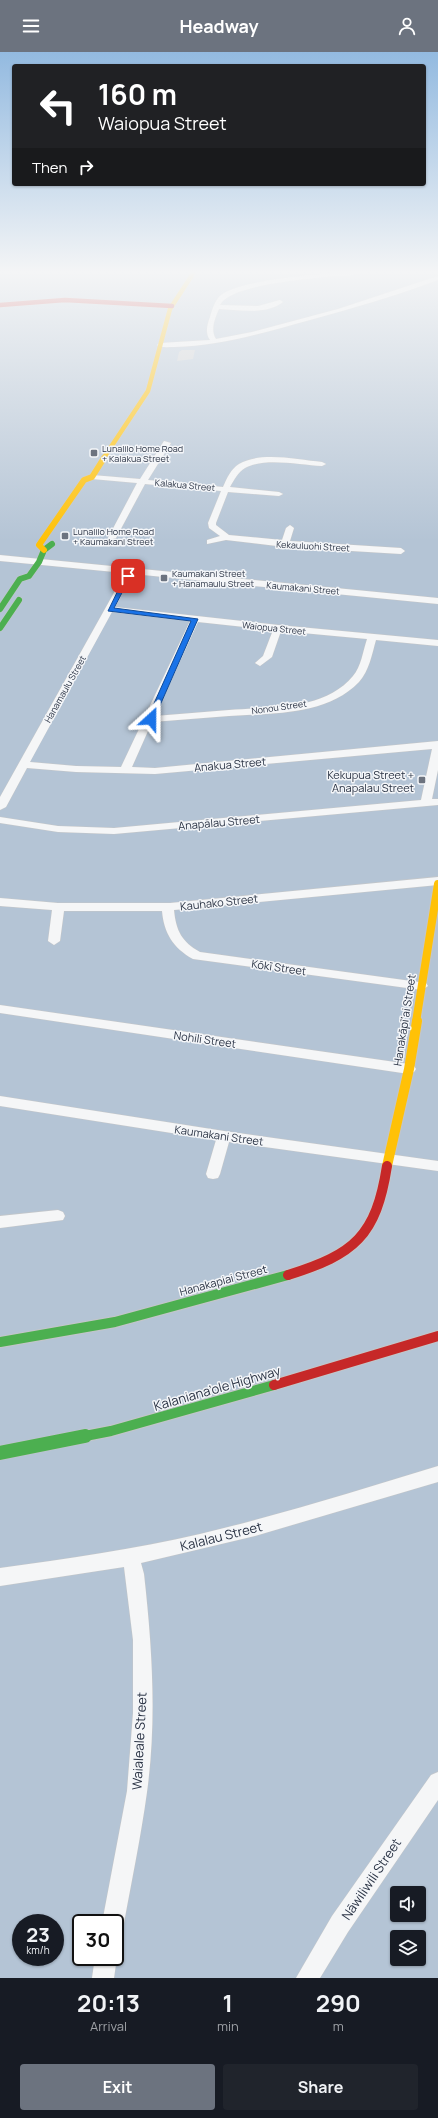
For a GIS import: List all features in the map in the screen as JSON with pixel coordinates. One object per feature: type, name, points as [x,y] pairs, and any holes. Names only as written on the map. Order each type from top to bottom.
[{"type":"main road","points":[[44,550],[39,545],[84,480],[92,477],[141,404],[148,391],[156,362]]},
{"type":"main road","points":[[86,494],[94,482],[92,477]]},
{"type":"main road","points":[[0,608],[20,579],[29,576],[39,562],[44,550],[51,546],[60,533]]},
{"type":"main road","points":[[0,628],[32,580],[29,576]]},
{"type":"main road","name":"Hanakāpī‘ai Street","points":[[388,1158],[409,1069],[438,884]]},
{"type":"main road","name":"Hanakapiai Street","points":[[0,1342],[66,1332],[115,1322],[319,1264],[351,1246],[363,1235],[372,1223],[382,1196],[388,1158]]},
{"type":"main road","name":"Kalaniana’ole Highway","points":[[0,1453],[112,1431],[214,1403],[438,1336]]},
{"type":"street","points":[[112,538],[143,481],[167,443]]},
{"type":"street","points":[[244,457],[253,463]]},
{"type":"street","points":[[226,537],[215,529],[211,521],[235,472],[253,463],[276,461],[322,464]]},
{"type":"street","name":"Kalakua Street","points":[[92,477],[227,488],[279,494]]},
{"type":"street","points":[[285,544],[290,528]]},
{"type":"street","name":"Kekauluohi Street","points":[[210,542],[226,537],[241,540],[285,544],[401,552]]},
{"type":"street","name":"Kaumakani Street","points":[[0,558],[130,572],[438,601]]},
{"type":"street","name":"Hanamaulu Street","points":[[0,807],[130,572]]},
{"type":"street","name":"Waiopua Street","points":[[110,609],[278,628],[438,643]]},
{"type":"street","points":[[126,770],[151,719],[195,619]]},
{"type":"street","points":[[260,663],[267,657],[278,628]]},
{"type":"street","name":"Nonou Street","points":[[151,719],[280,709],[322,700],[342,690],[356,678],[363,666],[372,637]]},
{"type":"street","points":[[426,803],[438,744]]},
{"type":"street","name":"Anakua Street","points":[[23,764],[76,769],[155,770],[438,744]]},
{"type":"street","name":"Anapālau Street","points":[[0,820],[58,829],[114,831],[438,802]]},
{"type":"street","name":"Kauhako Street","points":[[0,902],[58,907],[168,907],[438,881]]},
{"type":"street","points":[[54,941],[58,907]]},
{"type":"street","name":"Kōkī Street","points":[[168,907],[173,936],[182,947],[197,956],[422,986]]},
{"type":"street","name":"Nohili Street","points":[[0,1008],[409,1069]]},
{"type":"street","name":"Kaumakani Street","points":[[0,1101],[224,1136],[438,1166]]},
{"type":"street","points":[[213,1174],[224,1136]]},
{"type":"street","points":[[0,1222],[58,1216]]},
{"type":"street","name":"Kalalau Street","points":[[0,1577],[130,1557],[242,1532],[321,1510],[438,1474]]},
{"type":"street","name":"Waialeale Street","points":[[115,1914],[137,1791],[143,1713],[142,1640],[135,1574],[130,1557]]},
{"type":"street","name":"Nāwiliwili Street","points":[[307,1978],[340,1924],[438,1782]]},
{"type":"street","points":[[103,1978],[105,1966]]},
{"type":"water","points":[[0,362],[438,362],[438,1978],[0,1978]]},
{"type":"traffic: fast","points":[[0,609],[20,579],[29,576],[39,562],[44,550],[52,544]]},
{"type":"traffic: fast","points":[[0,628],[19,600]]},
{"type":"traffic: fast","points":[[0,1342],[115,1322],[288,1275]]},
{"type":"traffic: fast","points":[[0,1453],[111,1431],[274,1385]]},
{"type":"traffic: slow","points":[[44,550],[39,545],[84,480],[92,477],[148,391],[156,362]]},
{"type":"traffic: slow","points":[[387,1166],[409,1069],[438,884]]},
{"type":"traffic: jam","points":[[288,1275],[311,1267],[335,1256],[347,1249],[366,1232],[378,1208],[387,1166]]},
{"type":"traffic: jam","points":[[274,1385],[438,1336]]},
{"type":"place","name":"Lunalilo Home Road + Kalakua Street","points":[[94,453]]},
{"type":"place","name":"Lunalilo Home Road + Kaumakani Street","points":[[65,536]]},
{"type":"place","name":"Kaumakani Street + Hanamaulu Street","points":[[164,578]]},
{"type":"place","name":"Kekupua Street + Anapalau Street","points":[[422,780]]},
{"type":"route","points":[[128,576],[110,609],[195,619],[151,719]]}]
